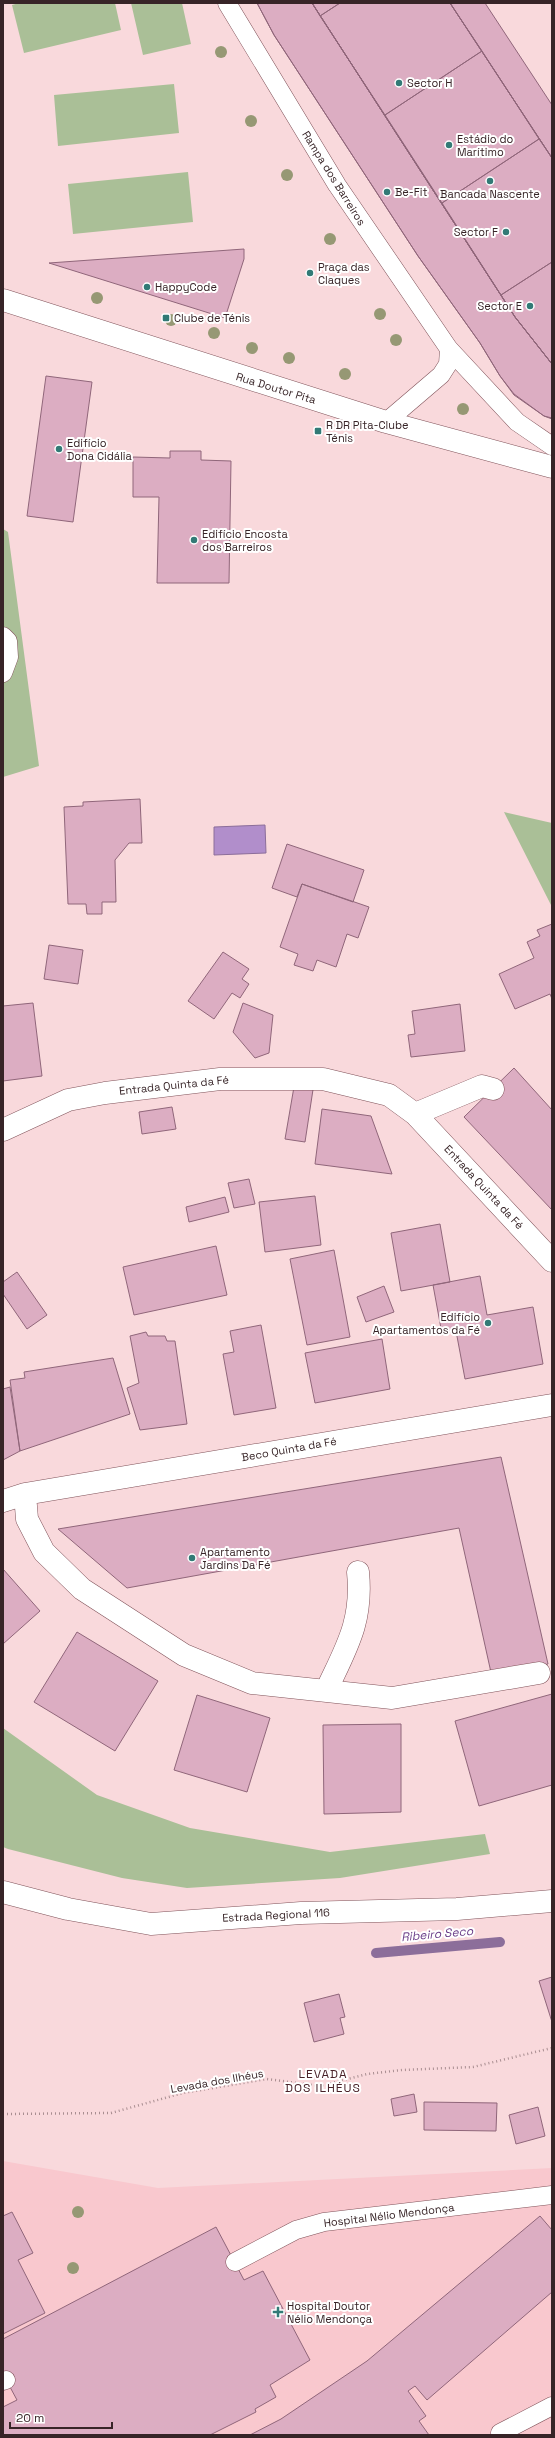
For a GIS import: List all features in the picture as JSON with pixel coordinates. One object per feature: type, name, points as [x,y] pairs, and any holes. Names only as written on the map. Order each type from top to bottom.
[{"type":"street","name":"Rua Doutor Pita","points":[[3,300],[386,422],[552,467]]},
{"type":"street","name":"Entrada Quinta da Fé","points":[[3,1130],[68,1100],[105,1093],[220,1079],[324,1079],[389,1095],[415,1114],[552,1261]]},
{"type":"street","points":[[415,1114],[482,1086],[493,1089]]},
{"type":"street","name":"Beco Quinta da Fé","points":[[3,1501],[25,1494],[552,1405]]},
{"type":"street","points":[[25,1494],[26,1519],[44,1552],[88,1593],[190,1658],[252,1683],[392,1698],[539,1674]]},
{"type":"street","points":[[326,1691],[354,1633],[360,1593],[358,1572]]},
{"type":"street","name":"Estrada Regional 116","points":[[3,1892],[68,1909],[151,1924],[301,1912],[457,1909],[552,1901]]},
{"type":"lane","name":"Rampa dos Barreiros","points":[[227,3],[337,185],[448,349],[517,422],[552,446]]},
{"type":"lane","points":[[386,422],[441,375],[448,364],[448,349]]},
{"type":"lane","points":[[3,636],[8,641],[9,657],[3,673]]},
{"type":"lane","name":"Hospital Nélio Mendonça","points":[[235,2262],[296,2230],[324,2222],[552,2195]]},
{"type":"lane","points":[[500,2433],[552,2406]]},
{"type":"path","name":"Levada dos Ilhéus","points":[[3,2114],[111,2113],[183,2093],[267,2079],[320,2086],[367,2074],[402,2070],[473,2068],[552,2048]]},
{"type":"shaded area","points":[[265,825],[266,853],[214,855],[214,827]]},
{"type":"shaded area","name":"Hospital Doutor Nélio Mendonça","points":[[3,2161],[158,2188],[552,2168],[552,2435],[3,2435]]},
{"type":"green space","points":[[19,3],[115,3],[121,30],[24,53],[12,5]]},
{"type":"green space","points":[[131,3],[182,3],[191,44],[143,55]]},
{"type":"green space","points":[[174,84],[179,133],[58,146],[54,95]]},
{"type":"green space","points":[[188,172],[193,222],[73,234],[68,184]]},
{"type":"green space","points":[[3,529],[8,532],[39,766],[3,777]]},
{"type":"green space","points":[[504,812],[552,823],[552,907]]},
{"type":"green space","points":[[3,1728],[97,1795],[190,1828],[330,1852],[485,1834],[490,1854],[340,1878],[187,1888],[122,1878],[8,1849],[3,1847]]},
{"type":"building","points":[[257,3],[312,3],[515,317],[552,364],[552,419],[544,416],[514,394],[500,376],[480,343],[418,256],[274,35]]},
{"type":"building","points":[[257,3],[312,3],[515,317],[552,364],[552,418],[544,416],[514,395],[500,376],[480,343],[418,256],[274,35]]},
{"type":"building","name":"Bancada Nascente","points":[[312,3],[450,3],[552,158],[552,364],[515,317]]},
{"type":"building","name":"Bancada Nascente","points":[[312,3],[450,3],[552,158],[552,364],[515,317]]},
{"type":"building","points":[[312,3],[340,3],[320,16]]},
{"type":"building","name":"Sector H","points":[[340,3],[450,3],[482,51],[385,115],[320,16]]},
{"type":"building","name":"Estádio do Marítimo","points":[[450,3],[485,3],[552,105],[552,158]]},
{"type":"building","points":[[482,51],[539,139],[442,203],[385,115]]},
{"type":"building","name":"Sector F","points":[[539,139],[552,158],[552,262],[501,295],[442,203]]},
{"type":"building","points":[[244,249],[244,259],[225,318],[49,263]]},
{"type":"building","name":"Sector E","points":[[552,262],[552,364],[515,317],[501,295]]},
{"type":"building","name":"Edifício Dona Cidália","points":[[46,376],[92,382],[73,522],[27,516]]},
{"type":"building","name":"Edifício Encosta dos Barreiros","points":[[170,451],[201,451],[201,460],[231,461],[229,583],[157,583],[159,497],[133,497],[133,457],[170,458]]},
{"type":"building","points":[[140,799],[142,843],[129,843],[115,860],[116,902],[102,902],[102,914],[87,914],[86,904],[68,904],[64,807],[83,806],[83,802]]},
{"type":"building","points":[[287,844],[364,870],[353,902],[302,884],[297,897],[272,888]]},
{"type":"building","points":[[302,884],[369,907],[358,938],[347,934],[336,967],[317,960],[313,971],[294,965],[298,954],[280,947]]},
{"type":"building","points":[[552,924],[552,999],[550,994],[515,1009],[499,974],[534,958],[527,942],[540,936],[537,930]]},
{"type":"building","points":[[49,945],[83,950],[78,984],[44,979]]},
{"type":"building","points":[[223,952],[249,969],[242,979],[249,984],[240,998],[232,993],[214,1019],[188,1001]]},
{"type":"building","points":[[33,1003],[42,1076],[3,1081],[3,1006]]},
{"type":"building","points":[[243,1003],[273,1015],[269,1053],[255,1058],[233,1032]]},
{"type":"building","points":[[460,1004],[465,1051],[411,1057],[408,1035],[415,1034],[412,1011]]},
{"type":"building","points":[[514,1068],[552,1110],[552,1210],[464,1117]]},
{"type":"building","points":[[295,1081],[314,1083],[305,1142],[285,1139]]},
{"type":"building","points":[[172,1107],[176,1129],[142,1134],[139,1112]]},
{"type":"building","points":[[322,1109],[371,1116],[392,1174],[315,1164]]},
{"type":"building","points":[[249,1179],[255,1204],[234,1208],[228,1183]]},
{"type":"building","points":[[315,1196],[321,1245],[265,1252],[259,1202]]},
{"type":"building","points":[[225,1197],[229,1212],[189,1222],[186,1207]]},
{"type":"building","name":"Edifício Apartamentos da Fé","points":[[440,1224],[450,1282],[401,1291],[391,1233]]},
{"type":"building","points":[[216,1246],[227,1295],[134,1315],[123,1267]]},
{"type":"building","points":[[334,1250],[350,1337],[307,1345],[290,1259]]},
{"type":"building","points":[[17,1272],[47,1315],[27,1329],[3,1294],[3,1282]]},
{"type":"building","name":"Edifício Apartamentos da Fé","points":[[480,1276],[487,1315],[533,1307],[543,1364],[465,1379],[456,1331],[442,1334],[433,1285]]},
{"type":"building","points":[[384,1286],[394,1312],[366,1322],[357,1297]]},
{"type":"building","points":[[261,1325],[276,1408],[234,1415],[223,1354],[234,1352],[230,1331]]},
{"type":"building","points":[[146,1332],[148,1336],[165,1336],[167,1341],[175,1341],[187,1424],[140,1430],[127,1388],[139,1383],[130,1336]]},
{"type":"building","points":[[382,1339],[390,1389],[315,1403],[305,1353]]},
{"type":"building","points":[[113,1358],[130,1414],[20,1451],[10,1380],[25,1378],[24,1372]]},
{"type":"building","points":[[10,1387],[20,1451],[3,1460],[3,1389]]},
{"type":"building","name":"Apartamento Jardins Da Fé","points":[[501,1457],[548,1664],[492,1677],[459,1528],[127,1588],[58,1529]]},
{"type":"building","points":[[3,1569],[40,1611],[3,1644]]},
{"type":"building","points":[[77,1632],[158,1681],[115,1751],[34,1702]]},
{"type":"building","points":[[552,1694],[552,1785],[479,1806],[455,1721]]},
{"type":"building","points":[[197,1695],[270,1718],[247,1792],[174,1770]]},
{"type":"building","points":[[401,1724],[401,1812],[324,1814],[323,1725]]},
{"type":"building","points":[[552,1977],[552,2022],[539,1981]]},
{"type":"building","points":[[339,1994],[345,2017],[340,2018],[344,2034],[314,2042],[304,2003]]},
{"type":"building","points":[[414,2094],[417,2112],[394,2116],[391,2099]]},
{"type":"building","points":[[424,2102],[497,2103],[496,2131],[424,2130]]},
{"type":"building","points":[[538,2107],[545,2136],[516,2144],[509,2115]]},
{"type":"building","points":[[12,2212],[33,2253],[18,2260],[45,2313],[3,2334],[3,2216]]},
{"type":"building","points":[[540,2216],[552,2230],[552,2292],[427,2400],[415,2386],[408,2391],[426,2416],[419,2421],[429,2435],[250,2435],[281,2419],[367,2361]]},
{"type":"building","points":[[216,2227],[244,2280],[263,2271],[310,2360],[270,2385],[276,2397],[255,2409],[256,2412],[210,2435],[3,2435],[3,2407],[17,2400],[3,2374],[3,2339]]},
{"type":"waterway","name":"Ribeiro Seco","points":[[376,1953],[500,1942]]},
{"type":"place","name":"Sector H","points":[[399,83]]},
{"type":"place","name":"Estádio do Marítimo","points":[[449,145]]},
{"type":"place","name":"Bancada Nascente","points":[[490,181]]},
{"type":"place","name":"Be-Fit","points":[[387,192]]},
{"type":"place","name":"Sector F","points":[[506,232]]},
{"type":"place","name":"Praça das Claques","points":[[310,273]]},
{"type":"place","name":"HappyCode","points":[[147,287]]},
{"type":"place","name":"Sector E","points":[[530,306]]},
{"type":"place","name":"Clube de Ténis","points":[[166,318]]},
{"type":"place","name":"R DR Pita-Clube Ténis","points":[[318,431]]},
{"type":"place","name":"Edifício Dona Cidália","points":[[59,449]]},
{"type":"place","name":"Edifício Encosta dos Barreiros","points":[[194,540]]},
{"type":"place","name":"Edifício Apartamentos da Fé","points":[[488,1323]]},
{"type":"place","name":"Apartamento Jardins Da Fé","points":[[192,1558]]},
{"type":"place","name":"Hospital Doutor Nélio Mendonça","points":[[278,2312]]},
{"type":"district","name":"LEVADA DOS ILHÉUS","points":[[323,2081]]}]
